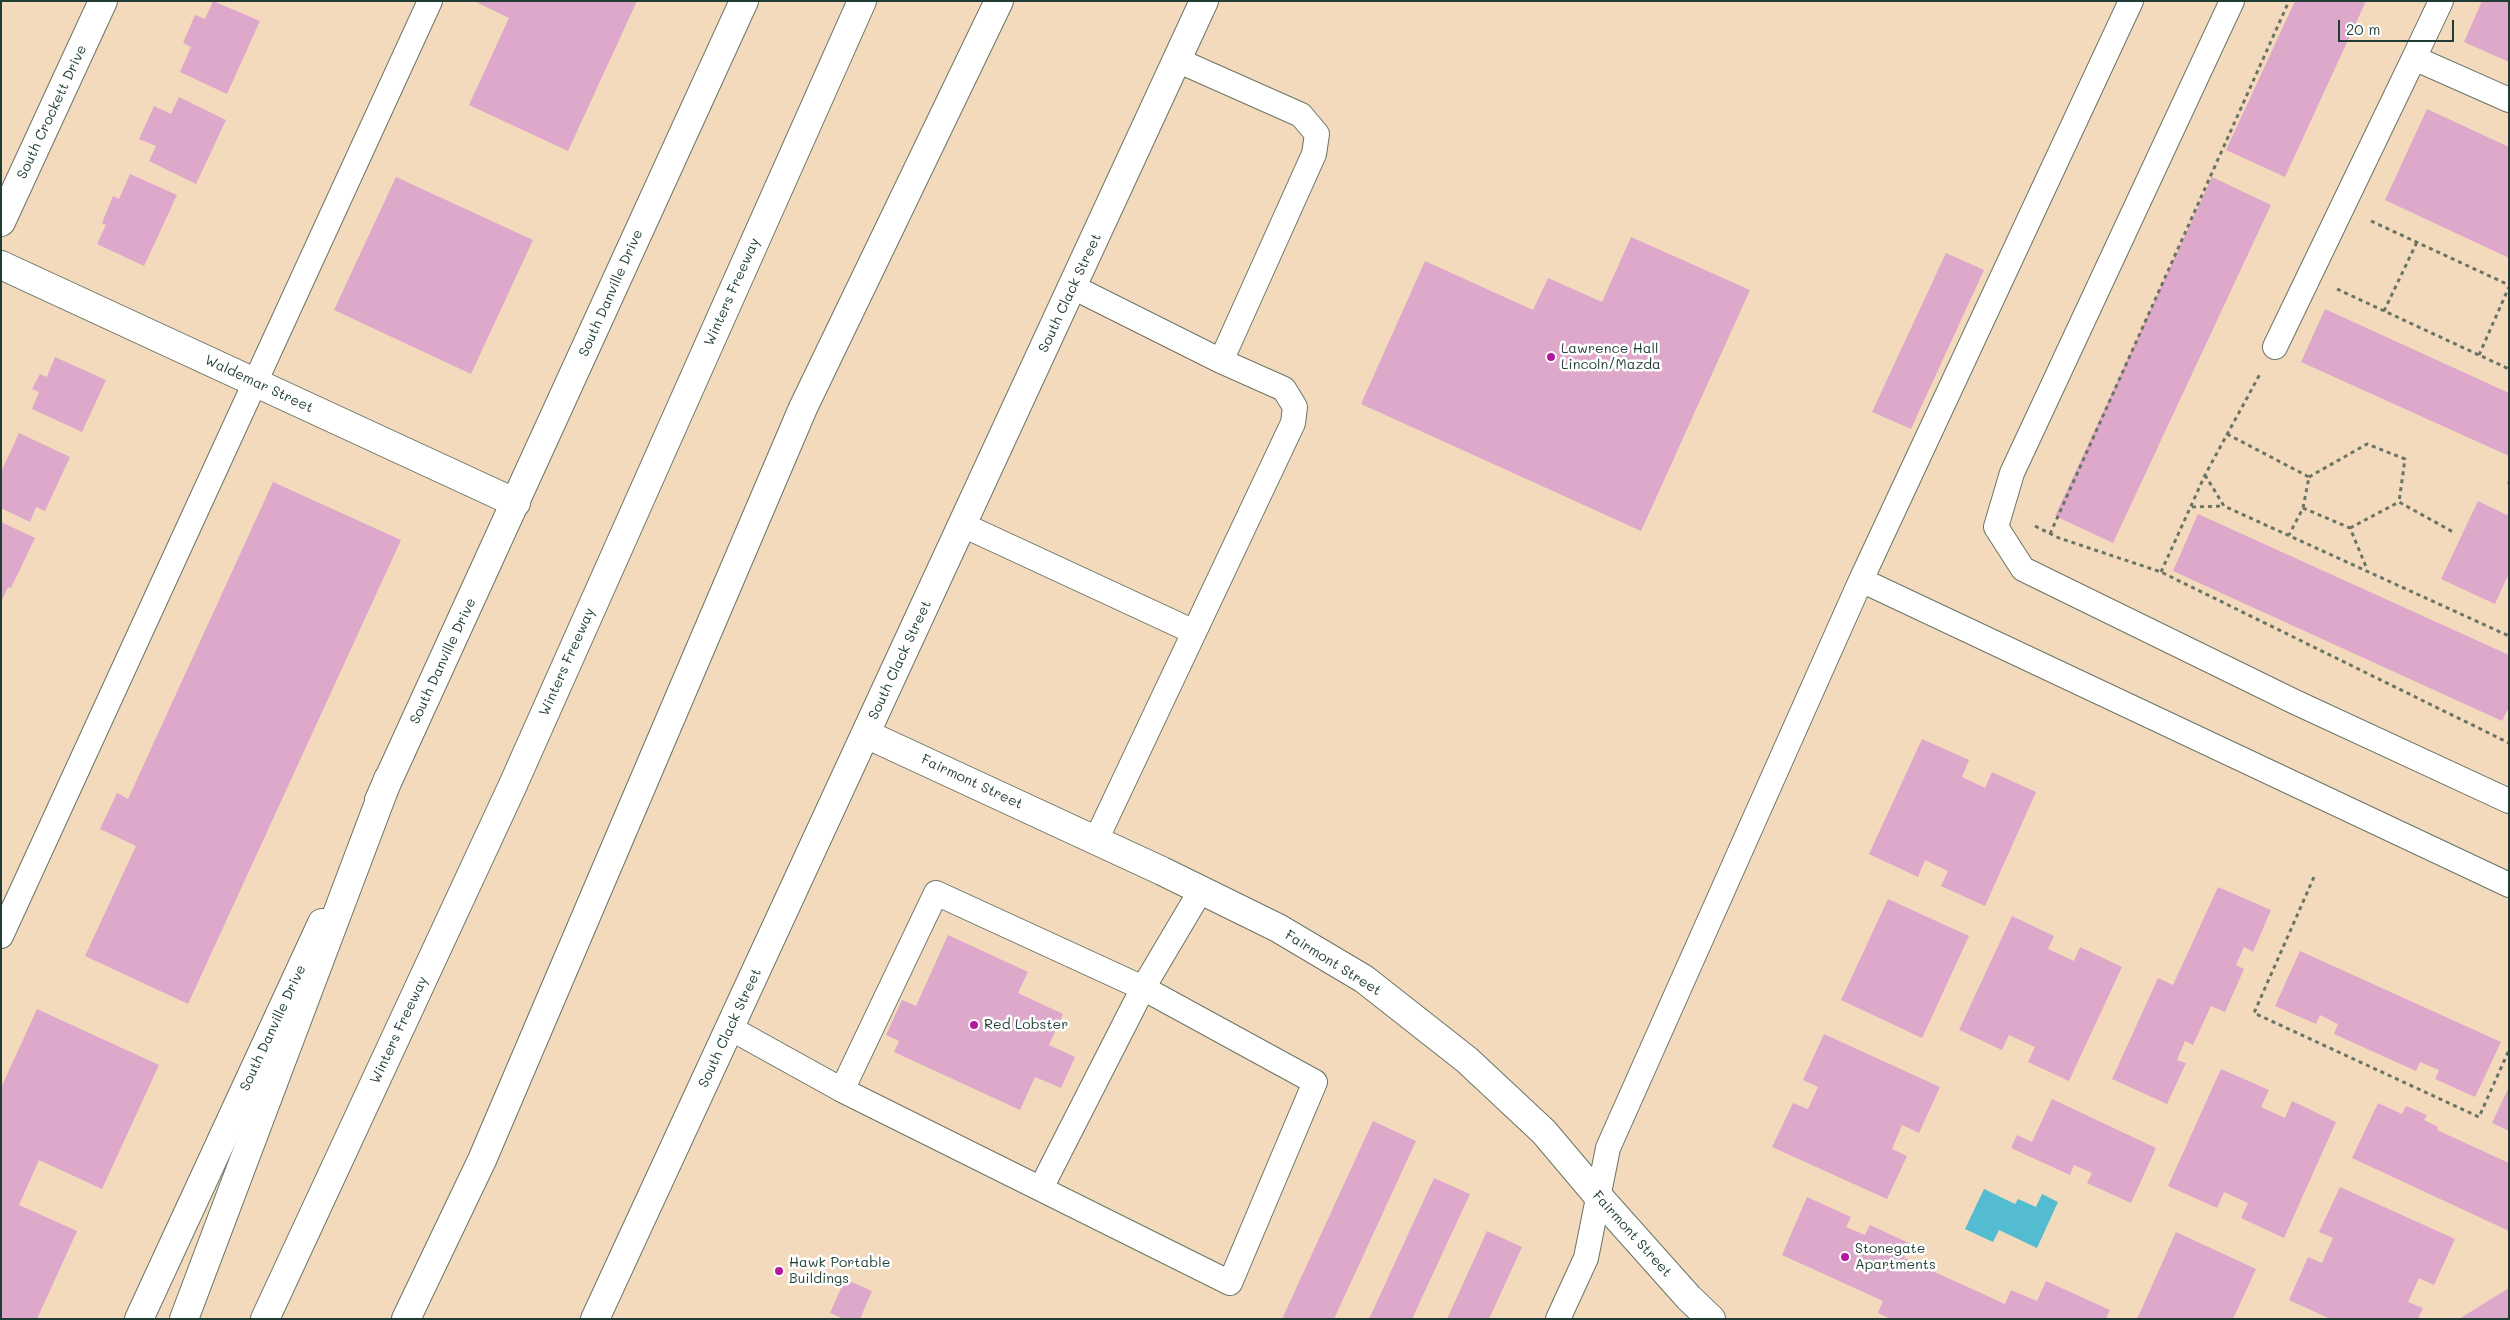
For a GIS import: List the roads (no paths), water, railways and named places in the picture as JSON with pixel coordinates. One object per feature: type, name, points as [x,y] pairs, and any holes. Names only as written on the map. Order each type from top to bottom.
[{"type":"main road","name":"South Crockett Drive","points":[[1,222],[103,1]]},
{"type":"main road","name":"South Danville Drive","points":[[139,1319],[516,503],[744,1]]},
{"type":"main road","name":"Winters Freeway","points":[[265,1319],[512,787],[862,1]]},
{"type":"main road","points":[[406,1319],[482,1160],[803,408],[999,1]]},
{"type":"main road","name":"South Clack Street","points":[[595,1319],[1204,1]]},
{"type":"main road","name":"Waldemar Street","points":[[1,264],[516,503]]},
{"type":"main road","name":"Fairmont Street","points":[[866,734],[1201,890],[1278,928],[1364,979],[1467,1060],[1544,1132],[1598,1196],[1710,1319]]},
{"type":"main road","points":[[184,1319],[388,779]]},
{"type":"lane","points":[[1,936],[430,1]]},
{"type":"lane","points":[[1558,1319],[1586,1258],[1608,1148],[1861,580],[2131,1]]},
{"type":"lane","points":[[2232,1],[2012,473],[1996,527],[2023,569],[2295,702],[2509,801]]},
{"type":"lane","points":[[2275,347],[2441,1]]},
{"type":"lane","points":[[2414,58],[2509,100]]},
{"type":"lane","points":[[1177,60],[1301,115],[1317,134],[1314,154],[1221,361]]},
{"type":"lane","points":[[1073,287],[1221,361],[1284,389],[1295,408],[1293,423],[1096,840]]},
{"type":"lane","points":[[963,525],[1194,632]]},
{"type":"lane","points":[[1861,580],[2509,885]]},
{"type":"lane","points":[[1041,1188],[1143,988],[1201,890]]},
{"type":"lane","points":[[730,1028],[842,1090],[1230,1283],[1315,1082],[1143,988],[936,893],[842,1090]]},
{"type":"water","points":[[1984,1189],[2015,1204],[2018,1199],[2036,1207],[2042,1194],[2058,1202],[2037,1248],[1999,1230],[1993,1242],[1965,1229]]},
{"type":"place","name":"Lawrence Hall Lincoln/Mazda","points":[[1551,357]]},
{"type":"place","name":"Red Lobster","points":[[974,1025]]},
{"type":"place","name":"Stonegate Apartments","points":[[1845,1257]]},
{"type":"place","name":"Hawk Portable Buildings","points":[[779,1271]]}]
